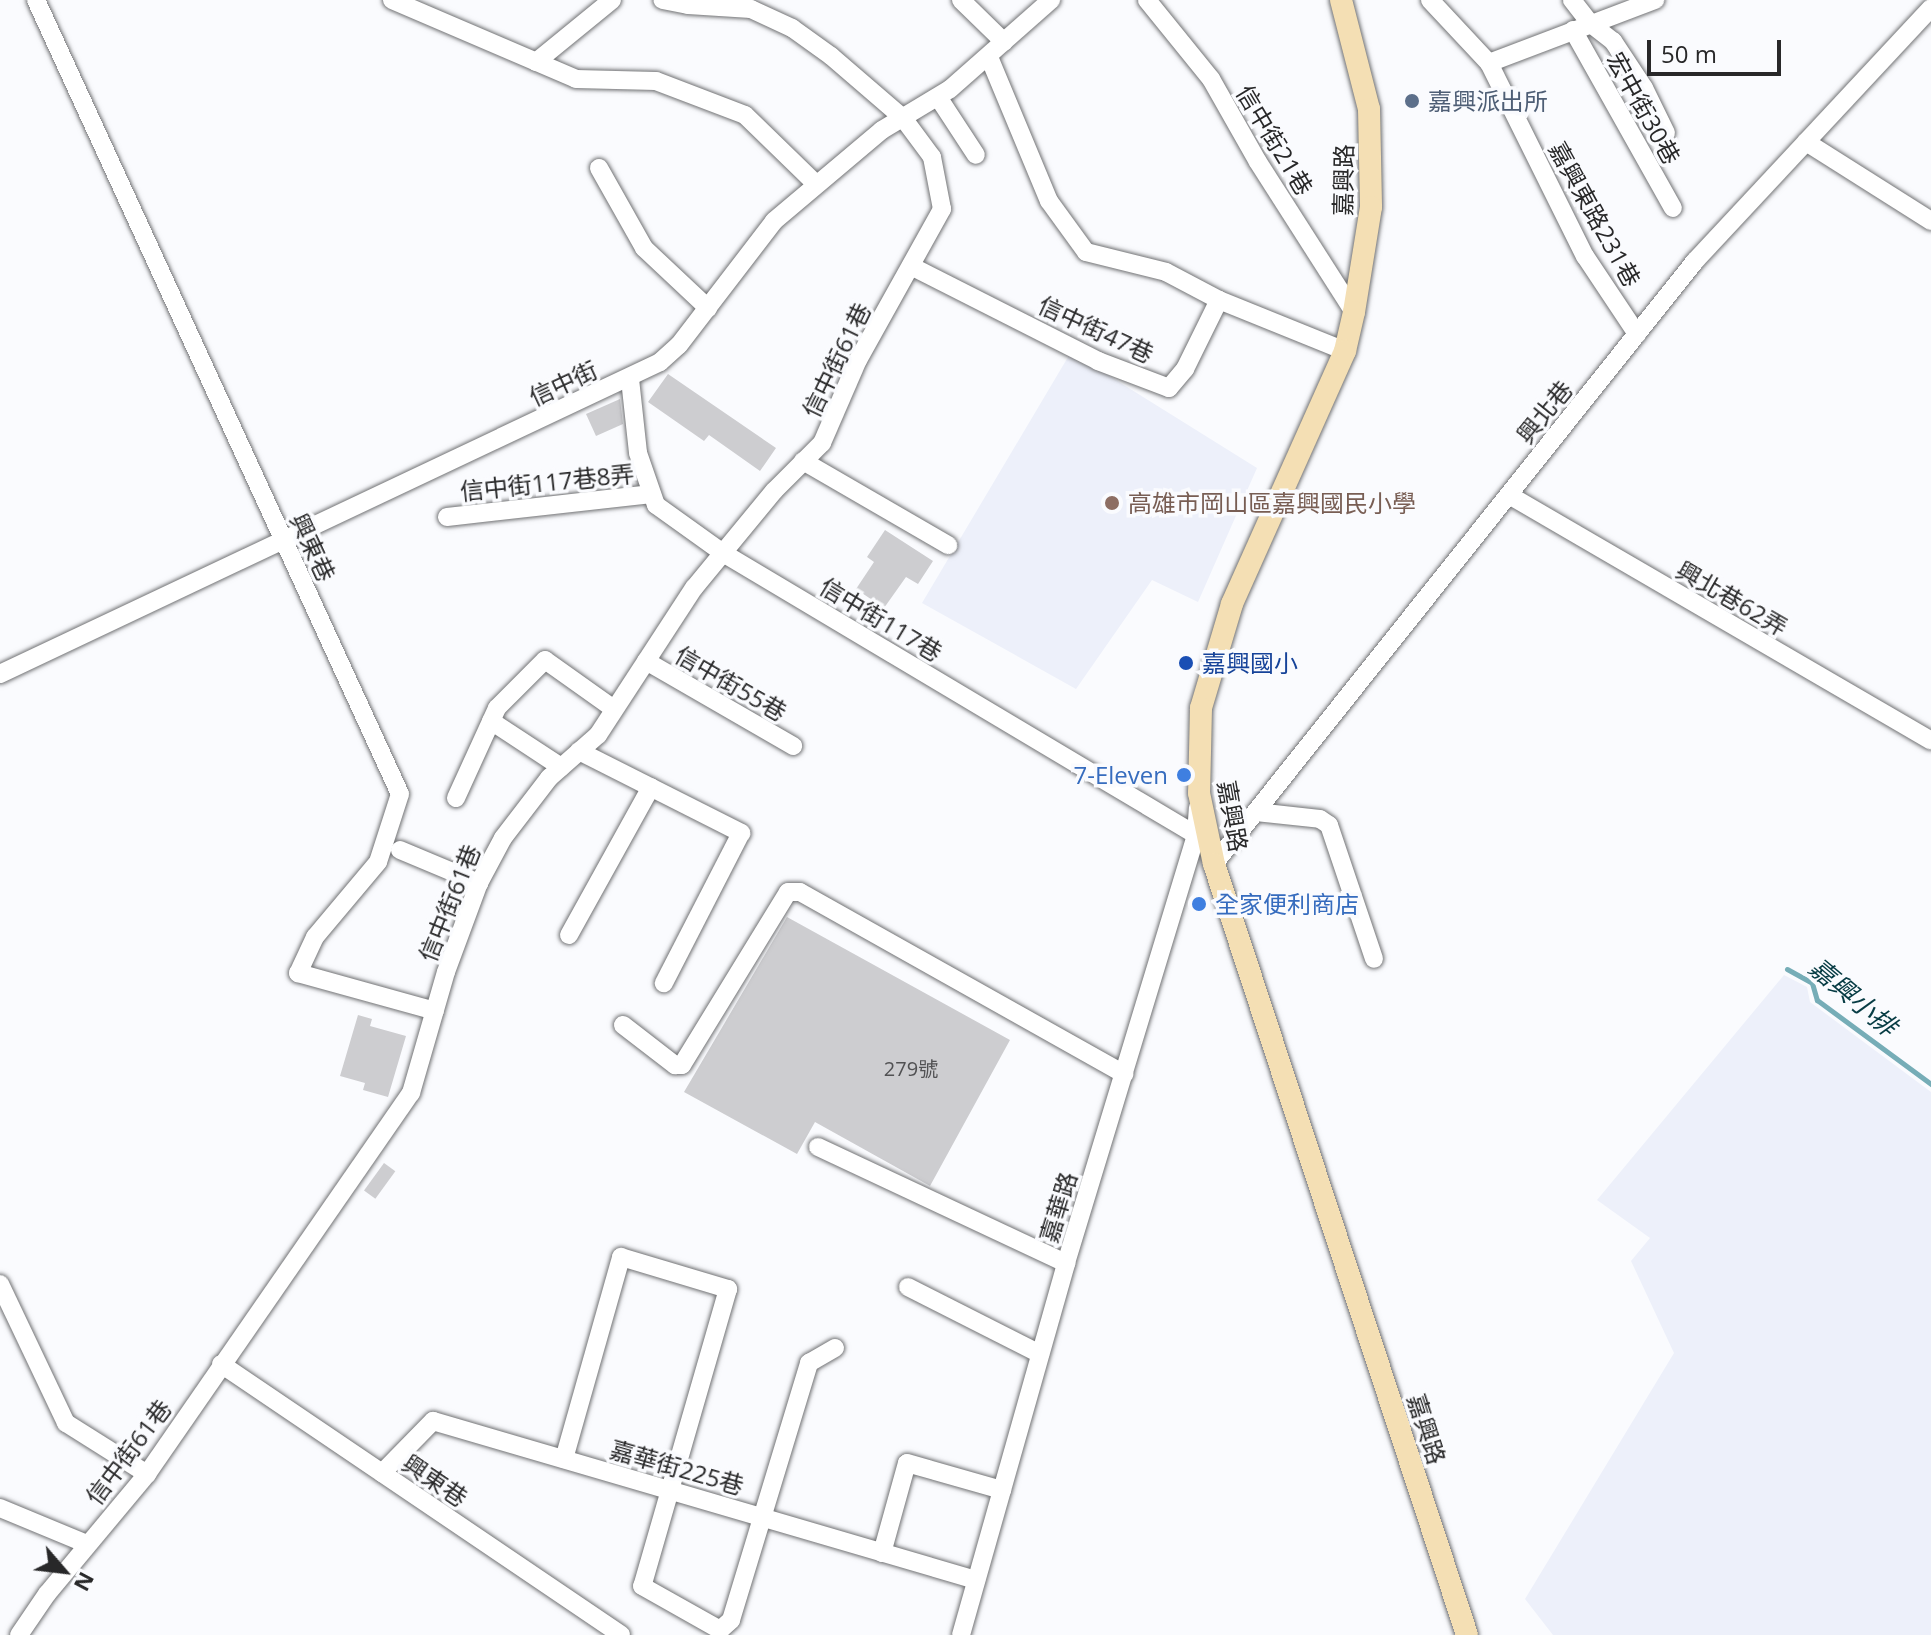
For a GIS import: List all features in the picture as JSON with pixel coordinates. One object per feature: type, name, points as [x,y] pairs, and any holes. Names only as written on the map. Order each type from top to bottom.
[{"type":"main road","name":"嘉興路","points":[[1341,0],[1358,56],[1369,109],[1371,207],[1354,312],[1345,351],[1232,604],[1201,708],[1199,793],[1214,864],[1467,1635]]},
{"type":"street","name":"興東巷","points":[[36,0],[400,794],[378,862],[315,937],[298,973],[435,1011]]},
{"type":"street","points":[[392,0],[576,79],[656,81],[745,115],[816,184]]},
{"type":"street","points":[[536,62],[612,0]]},
{"type":"street","name":"信中街61巷","points":[[19,1635],[87,1544],[147,1474],[411,1093],[435,1011],[479,883],[503,838],[561,767],[598,735],[694,588],[827,434],[858,360],[911,266],[943,201],[932,157],[903,118],[792,28],[755,4],[662,0]]},
{"type":"street","points":[[961,0],[1004,42]]},
{"type":"street","name":"信中街","points":[[0,674],[630,379],[660,362],[679,345],[758,239],[816,184],[882,130],[938,97],[989,57],[1051,0]]},
{"type":"street","name":"信中街21巷","points":[[1147,0],[1211,79],[1258,162],[1354,312]]},
{"type":"street","name":"嘉興東路231巷","points":[[1430,0],[1489,63],[1585,256],[1637,334]]},
{"type":"street","name":"宏中街30巷","points":[[1572,0],[1582,27],[1673,208]]},
{"type":"street","points":[[1489,63],[1655,0]]},
{"type":"street","name":"興北巷","points":[[1214,864],[1695,261],[1931,8]]},
{"type":"street","points":[[1582,27],[1613,41],[1644,88],[1666,133]]},
{"type":"street","points":[[989,57],[1049,201],[1086,252],[1166,272],[1219,300],[1345,351]]},
{"type":"street","points":[[938,97],[976,155]]},
{"type":"street","points":[[1806,142],[1931,221]]},
{"type":"street","points":[[599,168],[644,248],[708,308]]},
{"type":"street","name":"信中街47巷","points":[[911,266],[1098,361],[1169,388],[1185,369],[1219,300]]},
{"type":"street","name":"信中街117巷","points":[[630,379],[638,453],[656,505],[723,553],[1196,835]]},
{"type":"street","points":[[803,461],[948,545]]},
{"type":"street","name":"信中街117巷8弄","points":[[447,517],[652,494]]},
{"type":"street","name":"興北巷62弄","points":[[1509,495],[1931,741]]},
{"type":"street","points":[[456,798],[497,708],[545,660],[614,709]]},
{"type":"street","name":"信中街55巷","points":[[646,661],[793,746]]},
{"type":"street","points":[[491,721],[561,767]]},
{"type":"street","points":[[579,751],[741,833],[664,983]]},
{"type":"street","points":[[569,935],[651,787]]},
{"type":"street","name":"嘉華路","points":[[961,1635],[1066,1263],[1196,835],[1199,793]]},
{"type":"street","points":[[1256,812],[1320,819],[1329,825],[1374,959]]},
{"type":"street","points":[[400,850],[479,883]]},
{"type":"street","points":[[623,1025],[675,1065],[682,1065],[788,892],[800,892],[1124,1074]]},
{"type":"street","points":[[818,1147],[1066,1263]]},
{"type":"street","points":[[564,1459],[621,1257],[728,1289],[642,1586],[720,1630],[731,1620],[809,1363],[835,1348]]},
{"type":"street","points":[[0,1284],[66,1423],[147,1474]]},
{"type":"street","points":[[908,1287],[1040,1354]]},
{"type":"street","name":"興東巷","points":[[221,1364],[621,1635]]},
{"type":"street","name":"嘉華街225巷","points":[[382,1473],[433,1421],[976,1580]]},
{"type":"street","points":[[882,1553],[907,1463],[1002,1490]]},
{"type":"street","points":[[0,1508],[87,1544]]},
{"type":"shaded area","name":"高雄市岡山區嘉興國民小學","points":[[1071,352],[1257,468],[1198,602],[1152,580],[1076,689],[922,603]]},
{"type":"shaded area","points":[[1784,975],[1807,987],[1810,1002],[1931,1092],[1931,1635],[1553,1635],[1525,1599],[1674,1353],[1631,1261],[1650,1238],[1597,1200]]},
{"type":"building","points":[[668,374],[776,448],[760,471],[709,435],[704,441],[648,402]]},
{"type":"building","points":[[620,399],[623,424],[596,436],[586,414]]},
{"type":"building","points":[[885,530],[933,561],[918,584],[906,577],[884,608],[856,589],[874,562],[867,557]]},
{"type":"building","points":[[787,917],[1010,1040],[930,1186],[815,1122],[797,1154],[684,1092]]},
{"type":"building","points":[[358,1015],[372,1019],[370,1026],[406,1036],[388,1097],[363,1090],[365,1083],[340,1076]]},
{"type":"building","points":[[384,1163],[395,1171],[375,1199],[364,1191]]},
{"type":"waterway","name":"嘉興小排","points":[[1787,969],[1812,983],[1817,1000],[1931,1084]]},
{"type":"place","name":"嘉興派出所","points":[[1412,101]]},
{"type":"place","name":"高雄市岡山區嘉興國民小學","points":[[1112,503]]},
{"type":"place","name":"嘉興國小","points":[[1186,663]]},
{"type":"place","name":"7-Eleven","points":[[1184,775]]},
{"type":"place","name":"全家便利商店","points":[[1199,904]]}]
